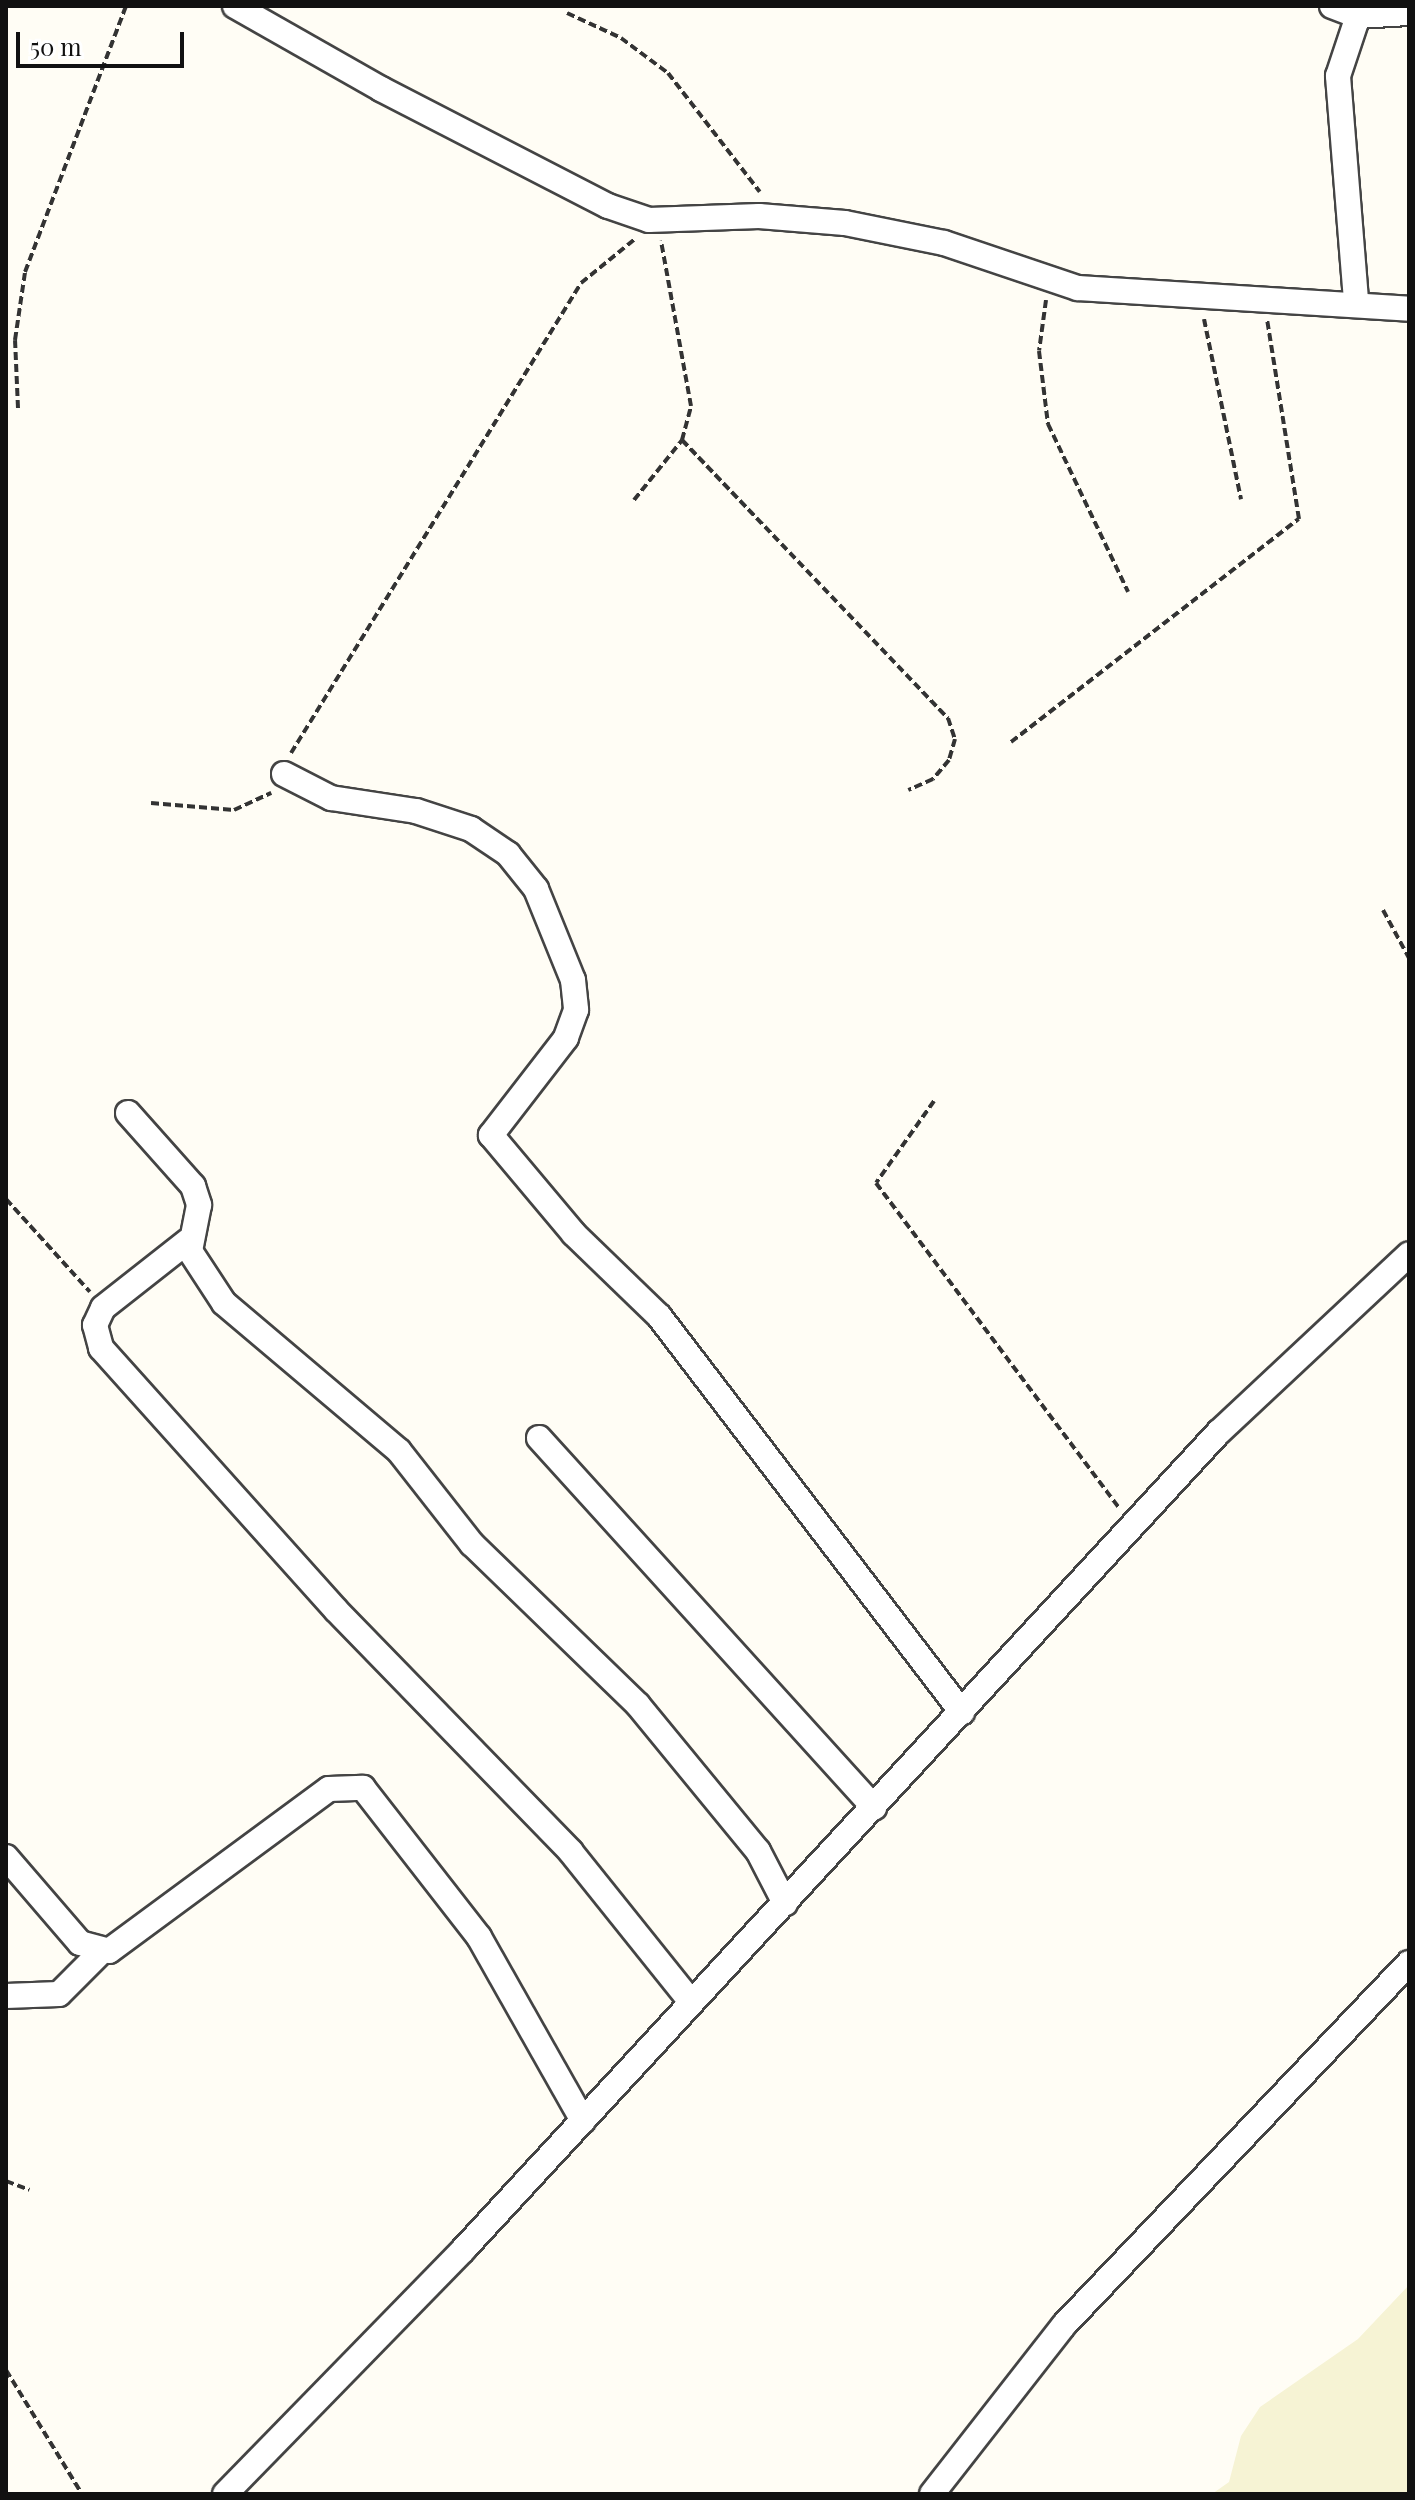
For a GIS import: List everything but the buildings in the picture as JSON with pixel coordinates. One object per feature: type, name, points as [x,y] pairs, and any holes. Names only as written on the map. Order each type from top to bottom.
[{"type":"street","points":[[235,6],[594,199],[657,221],[769,216],[910,234],[1051,282],[1356,300],[1409,309]]},
{"type":"street","points":[[1332,6],[1358,16],[1395,11]]},
{"type":"street","points":[[1356,300],[1336,93],[1358,16]]},
{"type":"street","points":[[284,774],[331,798],[416,811],[471,829],[508,854],[536,889],[573,980],[576,1010],[566,1038],[491,1135],[574,1234],[659,1316],[962,1712]]},
{"type":"street","points":[[128,1113],[193,1186],[199,1205],[188,1241],[103,1308],[95,1325],[101,1348],[336,1610],[571,1852],[691,2002]]},
{"type":"street","points":[[188,1241],[224,1303],[399,1451],[472,1544],[638,1705],[758,1851],[785,1903]]},
{"type":"street","points":[[225,2494],[583,2121],[1271,1378],[1409,1254]]},
{"type":"street","points":[[539,1438],[874,1808]]},
{"type":"street","points":[[6,1996],[59,1994],[101,1952],[119,1948],[329,1789],[354,1785],[370,1794],[479,1937],[583,2121]]},
{"type":"street","points":[[6,1857],[58,1922],[101,1952]]},
{"type":"street","points":[[932,2494],[1064,2325],[1409,1963]]},
{"type":"path","points":[[18,408],[15,340],[25,272],[126,6]]},
{"type":"path","points":[[567,13],[621,38],[678,83],[756,183],[769,216]]},
{"type":"path","points":[[151,803],[244,808],[264,799],[284,774],[314,708],[581,283],[657,221],[690,392],[682,440],[634,500]]},
{"type":"path","points":[[1051,282],[1039,351],[1048,424],[1128,592]]},
{"type":"path","points":[[1198,293],[1241,499]]},
{"type":"path","points":[[1011,742],[1299,519],[1264,296]]},
{"type":"path","points":[[682,440],[948,718],[955,739],[949,760],[933,779],[908,790]]},
{"type":"path","points":[[1383,910],[1409,958]]},
{"type":"path","points":[[934,1101],[876,1183],[1133,1526]]},
{"type":"path","points":[[6,1199],[103,1308]]},
{"type":"path","points":[[6,2181],[29,2190]]},
{"type":"path","points":[[6,2370],[82,2494]]},
{"type":"shaded area","points":[[1409,2285],[1409,2494],[1212,2494],[1229,2482],[1241,2436],[1260,2407],[1358,2339]]}]
